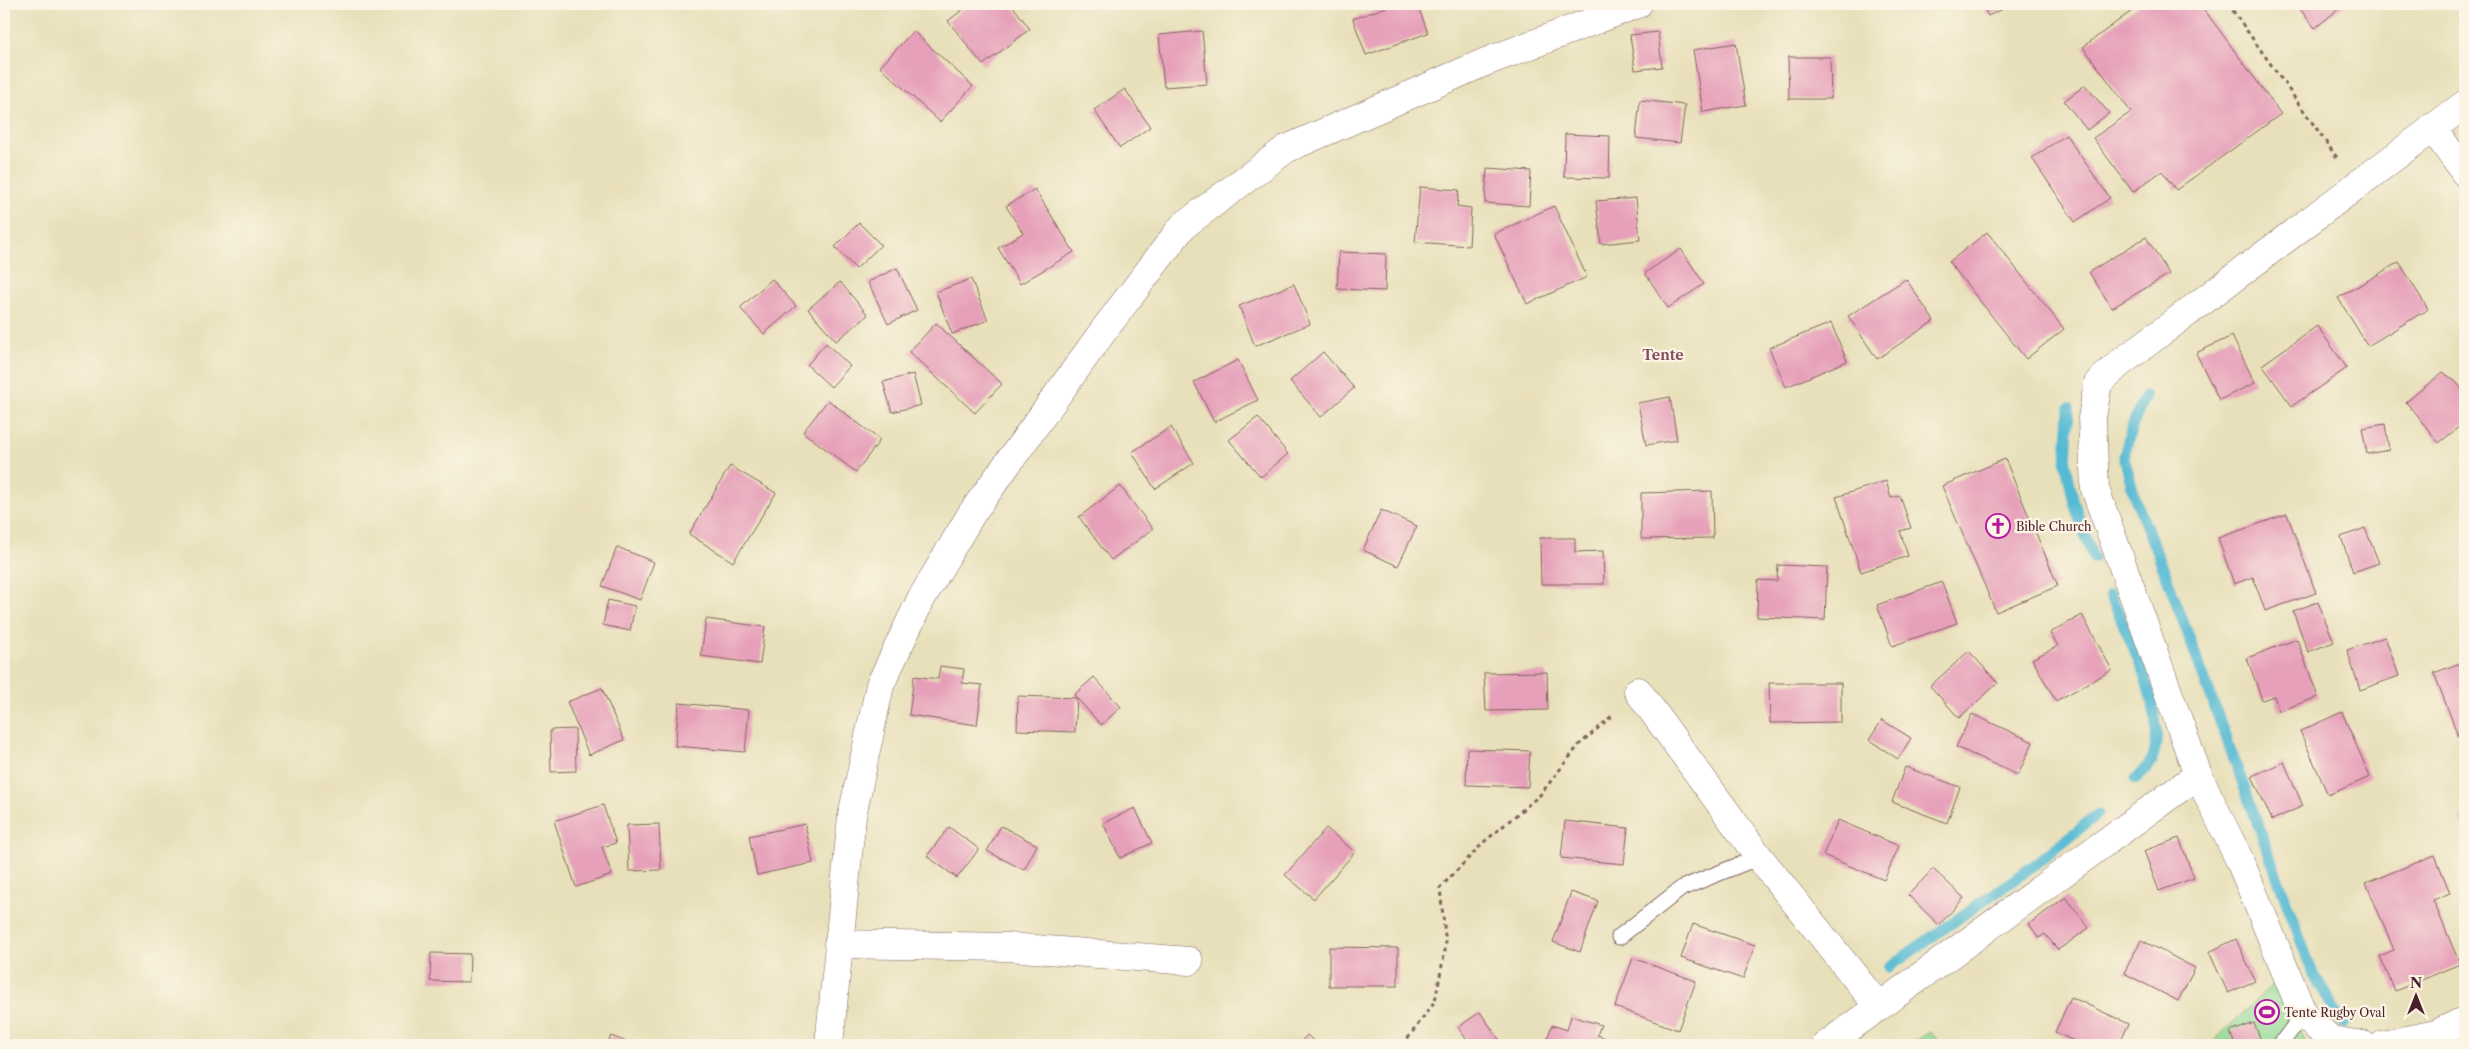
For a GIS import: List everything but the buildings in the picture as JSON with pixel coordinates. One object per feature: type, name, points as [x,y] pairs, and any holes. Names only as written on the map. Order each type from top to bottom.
[{"type":"street","points":[[829,1045],[852,816],[880,685],[920,598],[976,507],[1104,330],[1183,226],[1286,149],[1483,64],[1638,4]]},
{"type":"street","points":[[2363,1045],[2331,1040],[2303,1014],[2240,861],[2198,775],[2095,489],[2092,418],[2098,383],[2119,364],[2465,104]]},
{"type":"street","points":[[2432,128],[2465,173]]},
{"type":"street","points":[[1638,691],[1759,857],[1879,1007]]},
{"type":"street","points":[[1826,1045],[2198,775]]},
{"type":"street","points":[[838,944],[1008,947],[1189,961]]},
{"type":"street","points":[[2383,1045],[2436,1034],[2465,1020]]},
{"type":"lane","points":[[1619,937],[1682,888],[1759,857]]},
{"type":"lane","points":[[2280,1045],[2303,1014]]},
{"type":"path","points":[[2228,4],[2356,186]]},
{"type":"path","points":[[1403,1045],[1435,1001],[1446,946],[1440,888],[1484,842],[1540,795],[1579,745],[1638,691]]},
{"type":"green space","name":"Tente Rugby Oval","points":[[2274,983],[2307,1045],[2205,1045],[2214,1041]]},
{"type":"green space","points":[[1930,1032],[1943,1045],[1909,1045]]},
{"type":"waterway","points":[[2145,396],[2131,429],[2124,457],[2136,501],[2169,583],[2313,974],[2343,1023]]},
{"type":"waterway","points":[[2069,408],[2066,464],[2074,503],[2093,558]]},
{"type":"waterway","points":[[2110,595],[2137,656],[2153,705],[2156,728],[2155,749],[2148,766],[2135,779]]},
{"type":"waterway","points":[[1889,967],[2033,866],[2098,814]]},
{"type":"place","name":"Bible Church","points":[[1998,526]]},
{"type":"place","name":"Tente Rugby Oval","points":[[2267,1012]]},
{"type":"district","name":"Tente","points":[[1663,355]]}]
